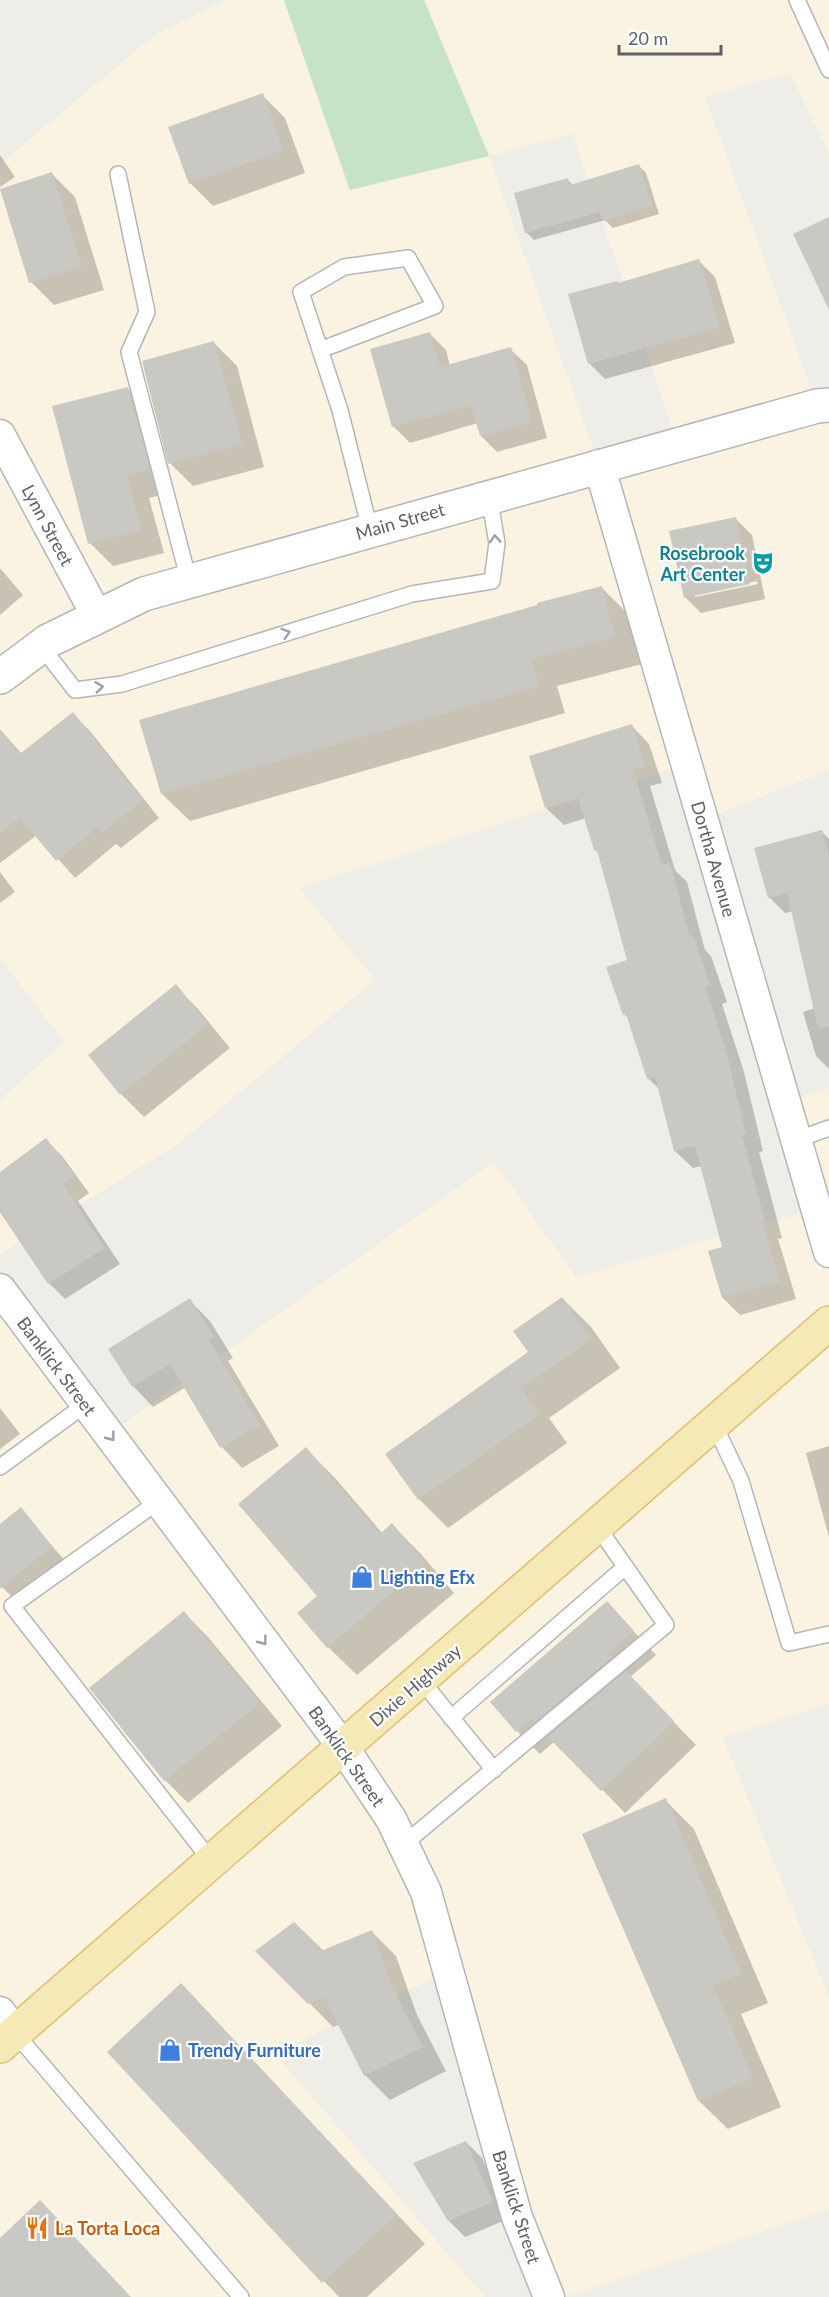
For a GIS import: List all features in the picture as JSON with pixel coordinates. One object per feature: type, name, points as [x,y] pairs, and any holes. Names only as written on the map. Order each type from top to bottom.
[{"type":"main road","name":"Dixie Highway","points":[[5,2030],[212,1862],[829,1323]]},
{"type":"street","name":"Main Street","points":[[0,677],[41,646],[144,594],[825,402]]},
{"type":"street","name":"Lynn Street","points":[[0,435],[97,616]]},
{"type":"street","name":"Dortha Avenue","points":[[599,465],[829,1252]]},
{"type":"street","name":"Banklick Street","points":[[0,1289],[344,1747],[392,1819],[426,1892],[517,2217],[549,2297]]},
{"type":"lane","points":[[797,0],[829,70]]},
{"type":"lane","points":[[118,174],[147,312],[129,352],[189,581]]},
{"type":"lane","points":[[320,350],[435,306],[408,258],[344,267],[301,292],[320,350],[340,410],[370,530]]},
{"type":"lane","points":[[41,646],[75,690],[122,684],[412,594],[492,581],[497,543],[489,496]]},
{"type":"lane","points":[[796,1140],[829,1128]]},
{"type":"lane","points":[[0,1467],[86,1404]]},
{"type":"lane","points":[[714,1424],[741,1481],[789,1643],[829,1634]]},
{"type":"lane","points":[[159,1501],[12,1606],[212,1862]]},
{"type":"lane","points":[[404,1844],[494,1770],[557,1706],[611,1671],[666,1624],[597,1526]]},
{"type":"lane","points":[[451,1718],[524,1664],[569,1624],[625,1568]]},
{"type":"lane","points":[[600,1659],[611,1671]]},
{"type":"lane","points":[[421,1680],[494,1770]]},
{"type":"lane","points":[[5,2030],[241,2297]]},
{"type":"shaded area","points":[[226,0],[284,0],[349,190],[489,156],[424,0],[829,0],[829,154],[790,73],[705,97],[817,405],[829,405],[829,770],[703,820],[686,765],[299,888],[375,980],[178,1144],[0,1254],[0,1100],[64,1042],[0,958],[0,164],[156,34]],"holes":[[[573,134],[677,443],[599,465],[489,156]]]},
{"type":"shaded area","points":[[829,1088],[829,1704],[723,1737],[829,1997],[829,2209],[565,2297],[549,2297],[448,1972],[274,2053],[485,2297],[0,2297],[0,1289],[109,1434],[494,1162],[576,1277],[816,1209],[786,1103]]},
{"type":"green space","points":[[284,0],[424,0],[489,156],[350,190]]},
{"type":"building","points":[[263,93],[283,150],[189,184],[168,127]]},
{"type":"building","points":[[639,164],[652,206],[603,221],[600,212],[525,233],[514,193],[568,178],[570,185]]},
{"type":"building","points":[[52,172],[82,267],[29,283],[0,189]]},
{"type":"building","points":[[829,217],[829,310],[793,234]]},
{"type":"building","points":[[699,259],[720,327],[588,364],[568,294],[617,281],[618,283]]},
{"type":"building","points":[[430,332],[440,367],[511,347],[532,422],[480,436],[471,405],[392,427],[370,349]]},
{"type":"building","points":[[214,341],[242,444],[168,464],[142,361]]},
{"type":"building","points":[[128,387],[150,469],[127,475],[141,530],[88,544],[52,406]]},
{"type":"building","points":[[736,517],[750,584],[684,598],[669,531]]},
{"type":"building","points":[[602,586],[615,637],[531,659],[539,686],[161,794],[139,720]]},
{"type":"building","points":[[73,712],[143,800],[102,832],[98,827],[56,861],[20,818],[0,833],[0,729],[21,753]]},
{"type":"building","points":[[632,724],[645,766],[633,769],[662,865],[670,863],[690,938],[694,937],[710,985],[705,986],[727,1054],[746,1134],[742,1135],[765,1221],[762,1222],[780,1281],[722,1298],[708,1251],[722,1247],[695,1146],[674,1151],[655,1077],[647,1079],[626,1014],[623,1015],[606,967],[627,960],[597,850],[594,850],[578,798],[545,808],[529,756]]},
{"type":"building","points":[[822,830],[829,857],[829,1026],[818,1028],[787,893],[768,898],[754,848]]},
{"type":"building","points":[[176,984],[208,1024],[120,1095],[88,1055]]},
{"type":"building","points":[[46,1138],[75,1176],[63,1184],[105,1248],[48,1284],[0,1212],[0,1172]]},
{"type":"building","points":[[562,1297],[592,1339],[521,1388],[540,1414],[418,1500],[385,1454],[528,1352],[513,1331]]},
{"type":"building","points":[[190,1298],[214,1337],[209,1340],[260,1425],[220,1448],[170,1364],[132,1387],[108,1349]]},
{"type":"building","points":[[306,1447],[380,1534],[392,1523],[426,1563],[327,1648],[297,1613],[317,1596],[238,1504]]},
{"type":"building","points":[[21,1507],[52,1546],[0,1589],[0,1524]]},
{"type":"building","points":[[607,1601],[634,1631],[608,1653],[612,1657],[534,1723],[531,1719],[516,1732],[490,1702]]},
{"type":"building","points":[[184,1611],[260,1703],[164,1781],[89,1688]]},
{"type":"building","points":[[626,1671],[674,1721],[601,1791],[548,1737]]},
{"type":"building","points":[[666,1798],[741,1974],[713,1985],[753,2078],[698,2101],[582,1834]]},
{"type":"building","points":[[294,1922],[323,1950],[372,1930],[393,1989],[423,2047],[364,2076],[324,1997],[308,2004],[255,1951]]},
{"type":"building","points":[[181,1983],[397,2214],[322,2283],[107,2052]]},
{"type":"building","points":[[466,2141],[493,2202],[448,2221],[413,2163]]},
{"type":"building","points":[[40,2200],[131,2297],[0,2297],[0,2238]]},
{"type":"place","name":"Rosebrook Art Center","points":[[763,563]]},
{"type":"place","name":"Lighting Efx","points":[[362,1577]]},
{"type":"place","name":"Trendy Furniture","points":[[170,2050]]},
{"type":"place","name":"La Torta Loca","points":[[37,2228]]}]
